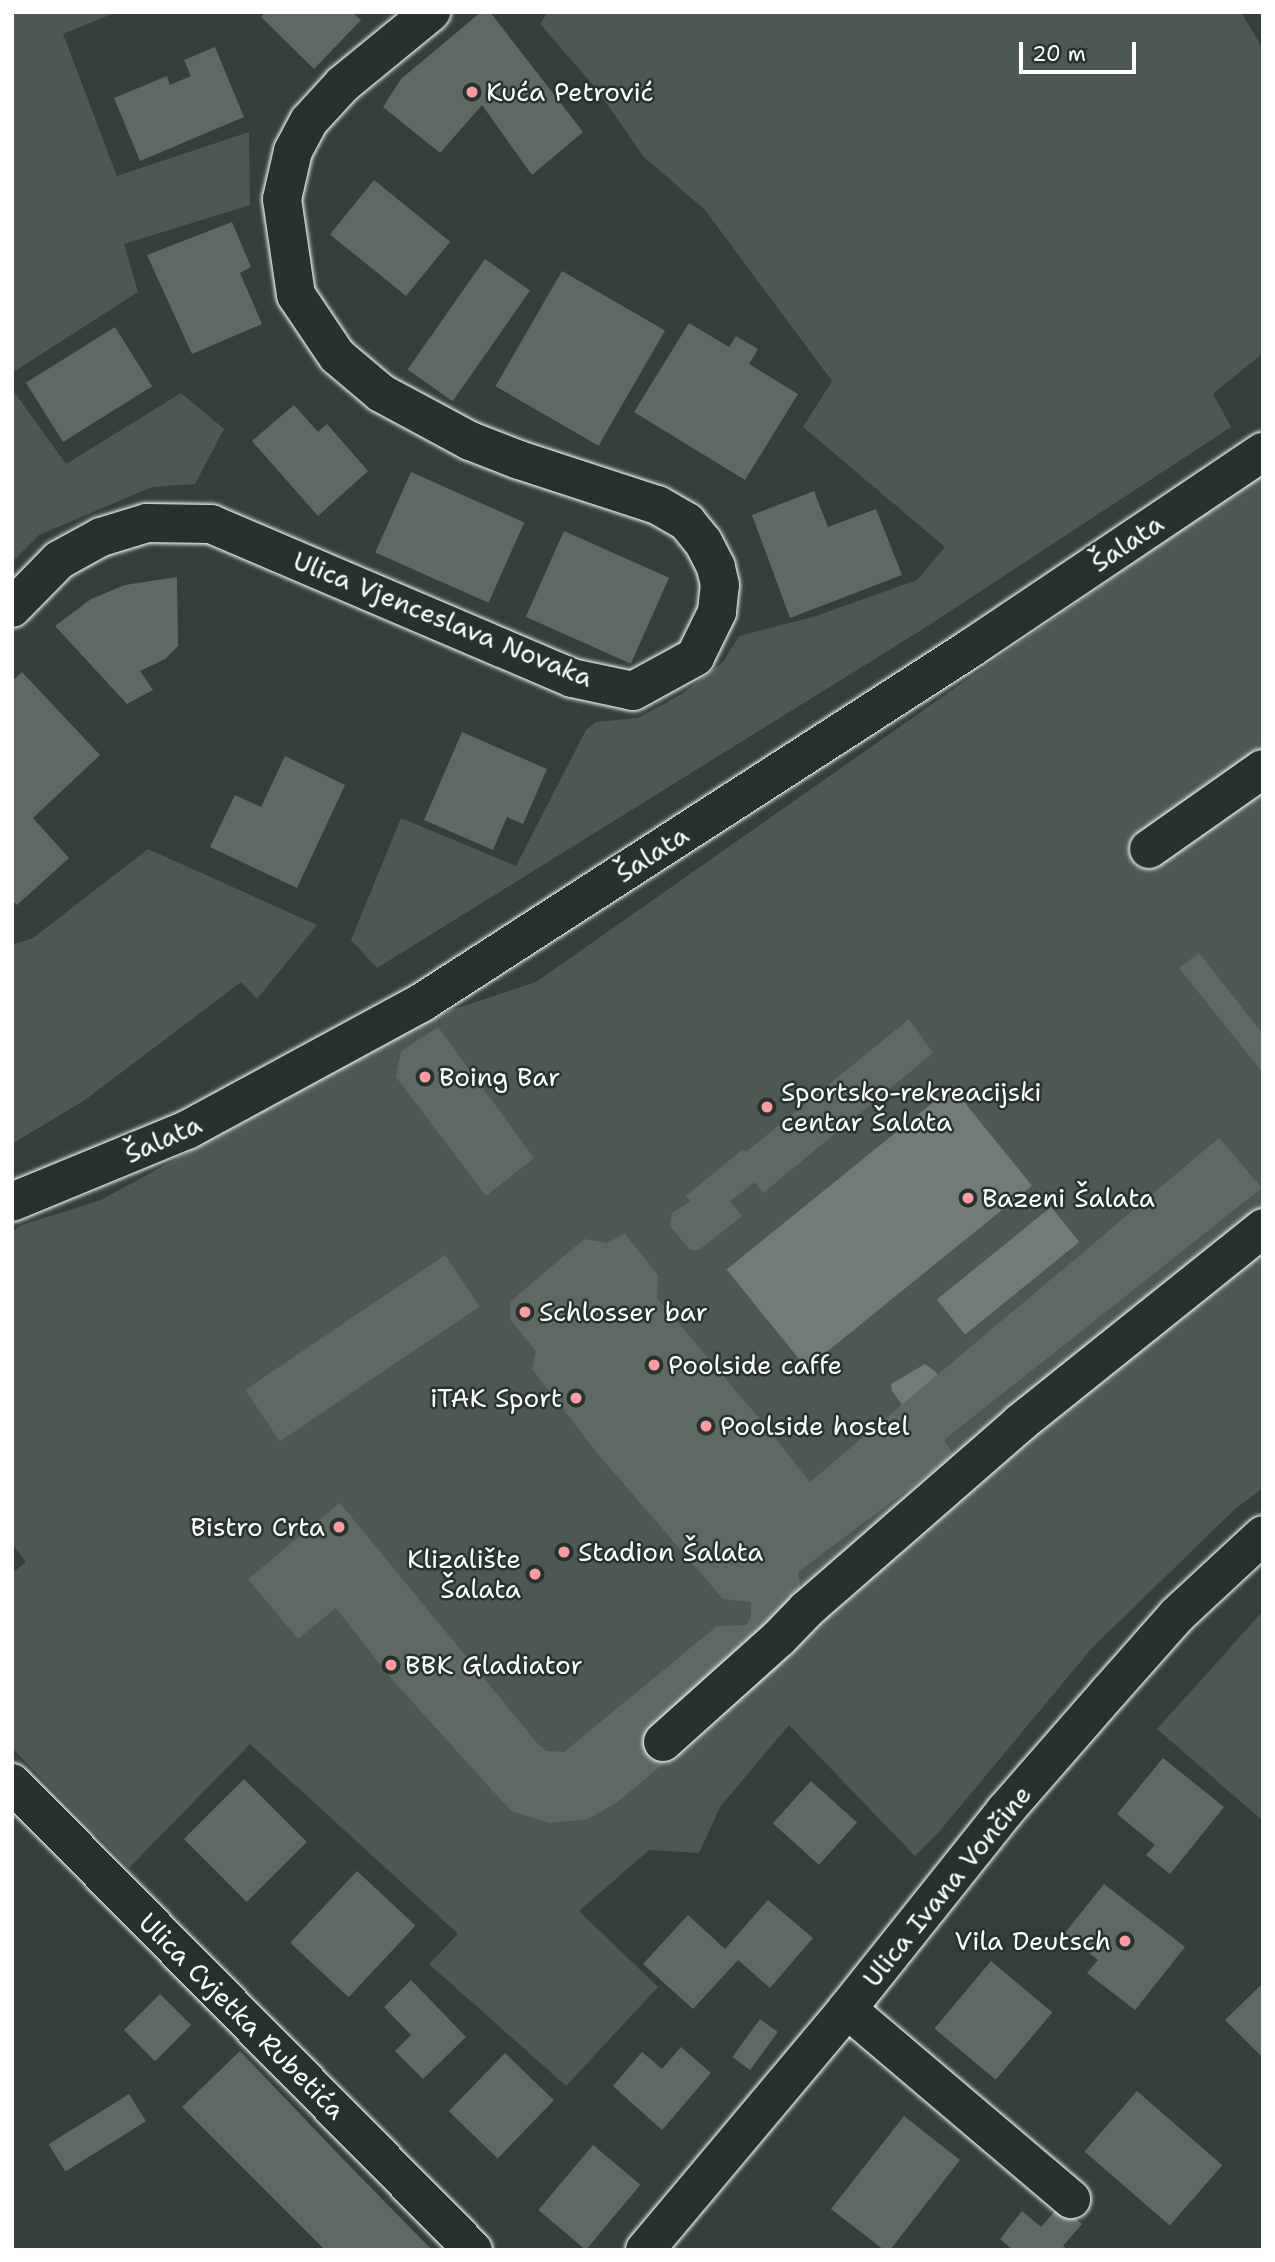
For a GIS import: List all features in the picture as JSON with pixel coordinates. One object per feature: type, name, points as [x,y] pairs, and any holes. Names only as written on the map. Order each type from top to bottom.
[{"type":"street","name":"Ulica Vjenceslava Novaka","points":[[12,608],[59,560],[101,537],[148,523],[211,524],[572,678],[633,691],[695,657],[717,612],[720,585],[716,567],[703,542],[687,522],[657,505],[519,460],[470,440],[381,393],[337,356],[296,295],[282,199],[293,151],[309,121],[343,84],[431,12]]},
{"type":"street","name":"Šalata","points":[[12,1202],[187,1130],[421,1003],[971,648],[1263,452]]},
{"type":"street","points":[[1149,849],[1263,769]]},
{"type":"street","points":[[663,1742],[779,1639],[807,1609],[1020,1423],[1263,1228]]},
{"type":"street","name":"Ulica Ivana Vončine","points":[[645,2250],[847,2009],[1006,1811],[1177,1615],[1263,1535]]},
{"type":"street","name":"Ulica Cvjetka Rubetića","points":[[12,1783],[473,2250]]},
{"type":"street","points":[[847,2009],[1071,2199]]},
{"type":"shaded area","points":[[12,12],[117,12],[63,34],[117,176],[249,132],[250,205],[124,244],[138,292],[12,373]]},
{"type":"shaded area","points":[[548,12],[1241,12],[1263,49],[1263,353],[1213,394],[1231,427],[923,629],[377,968],[351,940],[401,818],[516,866],[586,730],[596,722],[638,718],[682,694],[723,662],[739,636],[813,617],[917,580],[945,547],[803,427],[832,381],[705,210],[643,156],[598,91],[540,24]]},
{"type":"shaded area","points":[[12,389],[66,464],[181,393],[224,429],[195,484],[152,487],[39,535],[12,562]]},
{"type":"shaded area","name":"Sportsko-rekreacijski centar Šalata","points":[[1263,472],[1263,1488],[1235,1509],[1092,1648],[938,1833],[915,1856],[789,1725],[720,1807],[699,1853],[649,1850],[579,1911],[658,1987],[566,2086],[429,1964],[458,1934],[250,1744],[129,1868],[12,1748],[12,1573],[26,1562],[12,1544],[12,1231],[22,1225],[101,1200],[443,1013],[536,982]]},
{"type":"shaded area","points":[[148,849],[317,925],[257,999],[241,982],[85,1100],[12,1144],[12,945],[33,938]]},
{"type":"shaded area","points":[[952,1087],[1032,1186],[807,1368],[727,1270]]},
{"type":"shaded area","points":[[1051,1207],[1079,1242],[965,1334],[937,1300]]},
{"type":"shaded area","points":[[925,1364],[936,1372],[950,1393],[913,1419],[892,1391],[891,1384]]},
{"type":"shaded area","points":[[1263,1611],[1263,1821],[1157,1729]]},
{"type":"building","points":[[265,12],[352,12],[361,20],[314,69],[261,17]]},
{"type":"building","name":"Kuća Petrović","points":[[481,12],[490,12],[583,132],[532,175],[482,105],[440,153],[383,107],[401,79]]},
{"type":"building","points":[[215,47],[244,117],[140,161],[114,98],[167,76],[170,85],[191,76],[184,60]]},
{"type":"building","points":[[374,180],[450,242],[406,296],[330,234]]},
{"type":"building","points":[[232,222],[251,267],[240,273],[262,324],[192,354],[147,255]]},
{"type":"building","points":[[485,259],[530,291],[453,401],[408,370]]},
{"type":"building","points":[[562,271],[665,330],[599,446],[496,386]]},
{"type":"building","points":[[689,323],[729,347],[736,336],[758,349],[749,364],[798,394],[745,480],[634,412]]},
{"type":"building","points":[[115,327],[152,386],[63,442],[26,383]]},
{"type":"building","points":[[294,405],[318,432],[327,424],[368,471],[318,516],[252,441]]},
{"type":"building","points":[[411,472],[524,522],[488,603],[375,552]]},
{"type":"building","points":[[814,491],[828,527],[876,509],[902,575],[790,618],[752,515]]},
{"type":"building","points":[[564,531],[669,578],[631,664],[526,617]]},
{"type":"building","points":[[177,577],[178,646],[165,659],[140,671],[153,690],[127,704],[55,626],[91,599],[125,585]]},
{"type":"building","points":[[22,672],[100,755],[33,818],[69,858],[17,905],[12,900],[12,681]]},
{"type":"building","points":[[462,732],[547,769],[523,824],[507,817],[493,850],[424,820]]},
{"type":"building","points":[[285,756],[345,785],[297,888],[210,847],[235,795],[261,807]]},
{"type":"building","points":[[1199,953],[1263,1034],[1263,1073],[1179,968]]},
{"type":"building","points":[[909,1019],[933,1053],[763,1193],[755,1182],[730,1201],[742,1216],[699,1250],[690,1250],[670,1226],[672,1213],[690,1201],[686,1196],[743,1149],[746,1152]]},
{"type":"building","points":[[438,1027],[534,1158],[486,1196],[396,1077],[401,1051]]},
{"type":"building","points":[[1219,1138],[1262,1188],[944,1440],[954,1455],[798,1572],[803,1604],[790,1654],[778,1669],[616,1803],[588,1819],[549,1823],[511,1811],[389,1676],[336,1608],[298,1639],[248,1579],[340,1503],[537,1743],[546,1751],[564,1752],[717,1626],[747,1625],[751,1616],[751,1602],[723,1599],[598,1454],[532,1369],[536,1351],[510,1319],[510,1302],[584,1239],[608,1243],[624,1233],[658,1275],[657,1298],[810,1482]]},
{"type":"building","points":[[445,1255],[480,1306],[280,1441],[245,1390]]},
{"type":"building","points":[[1163,1758],[1224,1807],[1170,1874],[1146,1855],[1155,1845],[1117,1814]]},
{"type":"building","points":[[244,1779],[307,1842],[247,1902],[184,1839]]},
{"type":"building","points":[[811,1781],[857,1822],[819,1865],[773,1823]]},
{"type":"building","points":[[357,1871],[416,1926],[349,1997],[290,1943]]},
{"type":"building","name":"Vila Deutsch","points":[[1104,1884],[1185,1947],[1135,2010],[1087,1973],[1098,1960],[1064,1934]]},
{"type":"building","points":[[768,1900],[813,1938],[770,1988],[738,1960],[693,2009],[643,1964],[688,1915],[725,1949]]},
{"type":"building","points":[[991,1961],[1052,2012],[996,2080],[934,2028]]},
{"type":"building","points":[[411,1980],[466,2037],[423,2079],[395,2051],[411,2035],[384,2007]]},
{"type":"building","points":[[1263,1983],[1263,2058],[1225,2020]]},
{"type":"building","points":[[160,1994],[191,2025],[155,2061],[124,2030]]},
{"type":"building","points":[[760,2019],[778,2032],[750,2070],[732,2057]]},
{"type":"building","points":[[681,2047],[711,2073],[662,2130],[613,2086],[642,2052],[662,2069]]},
{"type":"building","points":[[240,2051],[432,2250],[325,2250],[182,2107]]},
{"type":"building","points":[[505,2053],[554,2100],[498,2159],[449,2111]]},
{"type":"building","points":[[1137,2091],[1222,2165],[1170,2226],[1085,2151]]},
{"type":"building","points":[[129,2094],[146,2121],[65,2171],[48,2144]]},
{"type":"building","points":[[904,2116],[960,2160],[890,2250],[884,2250],[831,2209]]},
{"type":"building","points":[[593,2145],[640,2185],[586,2250],[538,2210]]},
{"type":"building","points":[[1060,2205],[1082,2224],[1063,2246],[1068,2250],[1013,2250],[1000,2239],[1022,2211],[1041,2227]]},
{"type":"place","name":"Kuća Petrović","points":[[472,92]]},
{"type":"place","name":"Boing Bar","points":[[425,1077]]},
{"type":"place","name":"Sportsko-rekreacijski centar Šalata","points":[[767,1107]]},
{"type":"place","name":"Bazeni Šalata","points":[[968,1198]]},
{"type":"place","name":"Schlosser bar","points":[[525,1312]]},
{"type":"place","name":"Poolside caffe","points":[[654,1365]]},
{"type":"place","name":"iTAK Sport","points":[[576,1398]]},
{"type":"place","name":"Poolside hostel","points":[[706,1426]]},
{"type":"place","name":"Bistro Crta","points":[[339,1527]]},
{"type":"place","name":"Stadion Šalata","points":[[564,1552]]},
{"type":"place","name":"Klizalište Šalata","points":[[535,1574]]},
{"type":"place","name":"BBK Gladiator","points":[[391,1665]]},
{"type":"place","name":"Vila Deutsch","points":[[1125,1941]]}]
